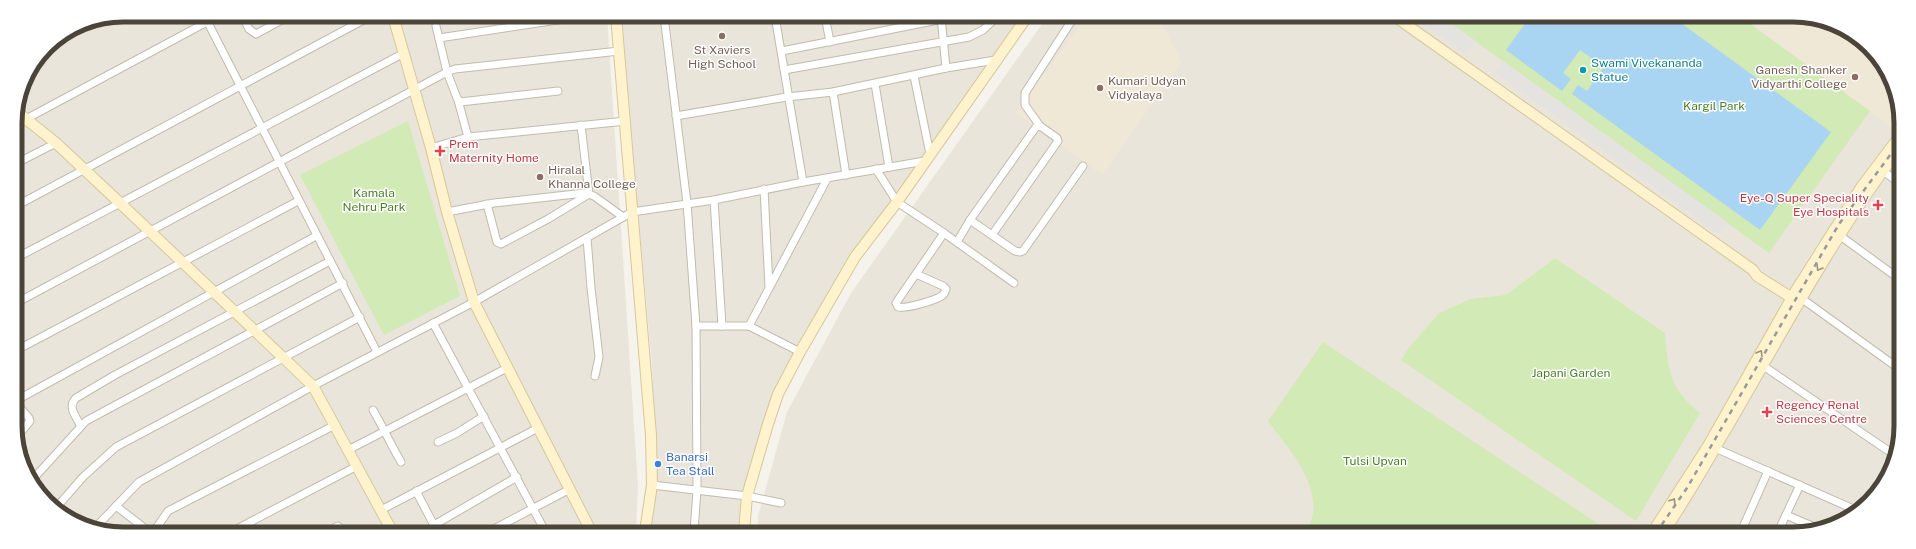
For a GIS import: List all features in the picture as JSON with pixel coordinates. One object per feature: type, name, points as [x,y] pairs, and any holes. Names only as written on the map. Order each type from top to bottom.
[{"type":"street","points":[[26,119],[201,22]]},
{"type":"street","points":[[208,22],[316,236],[378,352]]},
{"type":"street","points":[[246,22],[249,29],[256,34],[279,22]]},
{"type":"street","points":[[22,203],[361,22]]},
{"type":"street","points":[[395,22],[431,148],[447,212],[474,302],[589,527]]},
{"type":"street","points":[[439,38],[545,22]]},
{"type":"street","points":[[617,22],[626,121],[628,215],[651,435],[652,485],[646,527]]},
{"type":"street","points":[[665,22],[687,203],[696,326],[697,490],[694,527]]},
{"type":"street","points":[[776,22],[782,51],[787,97],[803,182]]},
{"type":"street","points":[[826,22],[830,42]]},
{"type":"street","points":[[782,51],[922,22]]},
{"type":"street","points":[[941,22],[946,68]]},
{"type":"street","points":[[784,70],[944,43],[976,34],[993,22]]},
{"type":"street","points":[[745,527],[748,496],[778,394],[800,352],[855,257],[897,202],[1023,22]]},
{"type":"street","points":[[992,235],[1056,146],[1058,138],[1040,126],[1026,105],[1025,93],[1071,22]]},
{"type":"street","points":[[1402,22],[1753,270],[1761,272],[1894,365]]},
{"type":"street","points":[[436,26],[447,72],[458,100],[468,138]]},
{"type":"street","points":[[22,300],[447,72],[455,69],[619,51]]},
{"type":"street","points":[[22,255],[404,53]]},
{"type":"street","points":[[676,116],[787,97],[833,92],[946,68],[996,60]]},
{"type":"street","points":[[914,76],[928,158]]},
{"type":"street","points":[[875,84],[889,167]]},
{"type":"street","points":[[458,100],[465,102],[558,92]]},
{"type":"street","points":[[833,92],[846,175]]},
{"type":"street","points":[[22,116],[56,143],[313,386],[390,527]]},
{"type":"street","points":[[431,148],[468,138],[626,121]]},
{"type":"street","points":[[581,125],[589,194]]},
{"type":"street","points":[[957,242],[970,220],[1032,131],[1036,127],[1040,126]]},
{"type":"street","points":[[22,161],[56,143]]},
{"type":"street","points":[[1656,527],[1708,446],[1862,186],[1894,144]]},
{"type":"street","points":[[1667,527],[1716,448],[1762,365],[1796,296],[1882,170],[1894,155]]},
{"type":"street","points":[[99,524],[139,482],[313,386],[474,302],[628,215],[687,203],[714,200],[764,189],[827,179],[928,158]]},
{"type":"street","points":[[970,220],[1017,252],[1023,251],[1083,166]]},
{"type":"street","points":[[876,169],[897,202],[944,233],[1014,283]]},
{"type":"street","points":[[1882,170],[1894,179]]},
{"type":"street","points":[[749,326],[770,289],[827,179]]},
{"type":"street","points":[[764,189],[770,289]]},
{"type":"street","points":[[447,212],[487,204],[578,193],[589,194],[628,215]]},
{"type":"street","points":[[487,204],[497,242],[501,244],[548,219],[589,194]]},
{"type":"street","points":[[714,200],[722,326]]},
{"type":"street","points":[[22,347],[298,201]]},
{"type":"street","points":[[916,274],[943,286],[946,289],[945,292],[942,296],[922,303],[903,308],[898,307],[896,303],[944,233]]},
{"type":"street","points":[[1839,235],[1894,275]]},
{"type":"street","points":[[22,397],[316,236]]},
{"type":"street","points":[[587,238],[590,288],[599,357],[595,376]]},
{"type":"street","points":[[80,425],[72,407],[72,402],[76,398],[115,375],[330,261]]},
{"type":"street","points":[[36,476],[80,425],[254,330],[343,284]]},
{"type":"street","points":[[60,504],[83,477],[106,454],[116,447],[360,317]]},
{"type":"street","points":[[433,323],[543,527]]},
{"type":"street","points":[[696,326],[749,326],[800,352]]},
{"type":"street","points":[[1762,365],[1891,452]]},
{"type":"street","points":[[348,450],[384,430],[507,368]]},
{"type":"street","points":[[22,410],[30,421],[22,431]]},
{"type":"street","points":[[373,410],[394,453],[401,462]]},
{"type":"street","points":[[438,442],[457,433],[484,416]]},
{"type":"street","points":[[157,527],[168,511],[335,424]]},
{"type":"street","points":[[381,510],[538,428]]},
{"type":"street","points":[[1716,448],[1852,508]]},
{"type":"street","points":[[241,527],[357,466]]},
{"type":"street","points":[[1743,527],[1768,471]]},
{"type":"street","points":[[438,527],[516,477]]},
{"type":"street","points":[[652,485],[748,496],[781,503]]},
{"type":"street","points":[[1780,527],[1800,485]]},
{"type":"street","points":[[498,527],[570,489]]},
{"type":"street","points":[[416,491],[435,527]]},
{"type":"street","points":[[116,506],[143,527]]},
{"type":"street","points":[[1786,515],[1810,525]]},
{"type":"shaded area","points":[[116,22],[607,22],[638,486],[636,527],[123,527],[97,524],[72,513],[52,497],[36,476],[25,452],[22,433],[22,116],[25,97],[39,67],[56,47],[78,32],[97,25]]},
{"type":"shaded area","points":[[621,22],[1020,22],[936,142],[863,240],[773,401],[744,527],[650,527],[655,449],[652,365]]},
{"type":"shaded area","points":[[1043,22],[1806,23],[1819,25],[1838,32],[1860,47],[1869,56],[1884,78],[1892,103],[1894,123],[1894,426],[1891,452],[1877,482],[1860,502],[1844,513],[1819,524],[1800,527],[758,527],[758,516],[787,412],[851,293]]},
{"type":"shaded area","name":"Kumari Udyan Vidyalaya","points":[[1082,22],[1162,22],[1182,62],[1102,175],[1016,113]]},
{"type":"shaded area","points":[[1421,22],[1449,22],[1476,41],[1466,54]]},
{"type":"shaded area","name":"Ganesh Shanker Vidyarthi College","points":[[1748,22],[1793,22],[1819,25],[1838,32],[1849,39],[1869,56],[1884,78],[1892,103],[1894,124],[1891,128]]},
{"type":"shaded area","points":[[1503,61],[1727,222],[1719,234],[1494,72]]},
{"type":"green space","name":"Kargil Park","points":[[1449,22],[1748,22],[1870,111],[1769,253]]},
{"type":"green space","name":"Kamala Nehru Park","points":[[408,121],[460,296],[384,335],[300,175]]},
{"type":"green space","name":"Japani Garden","points":[[1555,258],[1665,333],[1667,358],[1672,378],[1682,395],[1700,413],[1636,521],[1401,360],[1408,349],[1439,313],[1471,299],[1506,295]]},
{"type":"green space","name":"Tulsi Upvan","points":[[1323,342],[1603,527],[1309,527],[1313,514],[1313,501],[1306,476],[1292,452],[1268,421]]},
{"type":"water","name":"Kargil Park","points":[[1526,22],[1680,22],[1831,132],[1760,230],[1572,94],[1578,85],[1587,91],[1604,67],[1580,50],[1563,73],[1571,79],[1562,91],[1506,50]]},
{"type":"railway","points":[[1660,527],[1687,488],[1839,224],[1894,150]]},
{"type":"place","name":"St Xaviers High School","points":[[722,36]]},
{"type":"place","name":"Swami Vivekananda Statue","points":[[1583,70]]},
{"type":"place","name":"Ganesh Shanker Vidyarthi College","points":[[1855,77]]},
{"type":"place","name":"Kumari Udyan Vidyalaya","points":[[1100,88]]},
{"type":"place","name":"Prem Maternity Home","points":[[440,151]]},
{"type":"place","name":"Hiralal Khanna College","points":[[540,177]]},
{"type":"place","name":"Eye-Q Super Speciality Eye Hospitals","points":[[1878,205]]},
{"type":"place","name":"Regency Renal Sciences Centre","points":[[1767,412]]},
{"type":"place","name":"Banarsi Tea Stall","points":[[658,464]]}]
